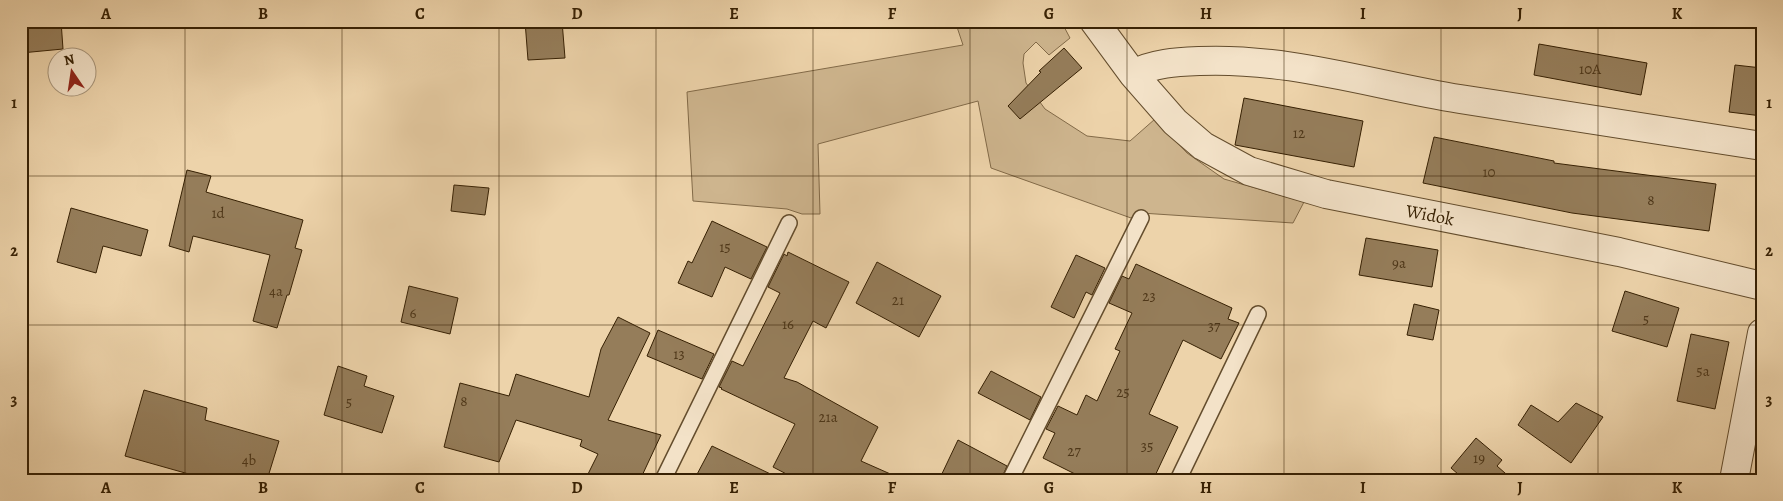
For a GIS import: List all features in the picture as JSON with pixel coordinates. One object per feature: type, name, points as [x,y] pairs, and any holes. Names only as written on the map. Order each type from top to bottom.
[{"type":"street","name":"Widok","points":[[1094,21],[1134,74],[1174,122],[1203,146],[1229,162],[1261,176],[1326,194],[1628,254],[1762,286]]},
{"type":"street","points":[[1134,74],[1145,68],[1179,62],[1227,60],[1265,63],[1360,79],[1459,99],[1762,146]]},
{"type":"street","points":[[1734,480],[1762,333]]},
{"type":"lane","points":[[1010,480],[1141,218]]},
{"type":"lane","points":[[663,480],[789,223]]},
{"type":"lane","points":[[1178,480],[1258,314]]},
{"type":"shaded area","points":[[955,21],[1061,21],[1070,38],[1049,55],[1036,42],[1024,54],[1023,63],[1026,83],[1045,109],[1087,136],[1130,141],[1155,119],[1187,153],[1224,179],[1304,202],[1293,223],[1141,213],[1131,218],[991,168],[978,101],[818,144],[820,214],[802,214],[787,209],[693,201],[687,92],[963,45]]},
{"type":"building","points":[[21,21],[61,21],[63,48],[48,48],[48,50],[21,53]]},
{"type":"building","points":[[525,21],[562,21],[565,58],[528,60]]},
{"type":"building","points":[[1539,44],[1647,63],[1641,95],[1534,75]]},
{"type":"building","points":[[1064,48],[1082,68],[1020,119],[1008,106],[1041,72],[1039,71]]},
{"type":"building","points":[[1735,65],[1762,68],[1762,116],[1729,112]]},
{"type":"building","points":[[1244,98],[1363,121],[1354,167],[1235,145]]},
{"type":"building","points":[[1434,137],[1554,161],[1554,163],[1716,184],[1709,231],[1572,213],[1423,183]]},
{"type":"building","points":[[187,170],[211,176],[206,192],[303,220],[295,248],[302,250],[277,328],[253,321],[270,255],[193,236],[189,252],[169,246]]},
{"type":"building","points":[[454,185],[489,188],[485,215],[451,211]]},
{"type":"building","points":[[71,208],[148,230],[141,256],[103,246],[96,273],[57,262]]},
{"type":"building","points":[[712,221],[767,247],[751,279],[725,267],[712,297],[678,283],[688,261],[692,263]]},
{"type":"building","points":[[1366,238],[1438,250],[1432,287],[1359,275]]},
{"type":"building","points":[[788,252],[849,282],[826,328],[813,321],[784,378],[797,382],[878,427],[861,461],[904,480],[798,480],[773,467],[795,424],[719,387],[732,361],[743,366],[780,293],[768,287],[784,254],[787,256]]},
{"type":"building","points":[[1076,255],[1105,268],[1092,295],[1086,292],[1074,318],[1051,307]]},
{"type":"building","points":[[877,262],[941,296],[919,337],[856,303]]},
{"type":"building","points":[[1136,264],[1232,308],[1228,319],[1239,323],[1221,359],[1183,340],[1149,414],[1178,427],[1153,480],[1087,480],[1043,458],[1055,433],[1046,429],[1058,406],[1077,415],[1086,395],[1097,401],[1120,351],[1115,349],[1132,313],[1109,303],[1122,276],[1129,279]]},
{"type":"building","points":[[409,286],[458,298],[450,334],[401,322]]},
{"type":"building","points":[[1625,291],[1679,308],[1667,347],[1612,331]]},
{"type":"building","points":[[1414,304],[1439,310],[1433,340],[1407,335]]},
{"type":"building","points":[[618,317],[650,333],[608,420],[661,435],[640,480],[585,480],[598,454],[580,446],[582,440],[516,420],[499,462],[444,447],[460,383],[509,396],[516,374],[589,397],[601,349]]},
{"type":"building","points":[[658,330],[714,354],[702,379],[647,356]]},
{"type":"building","points":[[1691,334],[1729,342],[1715,409],[1677,401]]},
{"type":"building","points":[[338,366],[367,376],[364,386],[394,396],[382,433],[324,415]]},
{"type":"building","points":[[991,371],[1041,397],[1030,420],[978,393]]},
{"type":"building","points":[[144,390],[207,408],[205,420],[279,441],[267,480],[210,480],[125,456]]},
{"type":"building","points":[[1576,403],[1603,417],[1571,463],[1518,425],[1531,405],[1558,422]]},
{"type":"building","points":[[1476,438],[1502,460],[1497,466],[1513,480],[1465,480],[1451,468]]},
{"type":"building","points":[[958,440],[1007,466],[1001,480],[939,480]]},
{"type":"building","points":[[712,446],[783,480],[694,480]]}]
